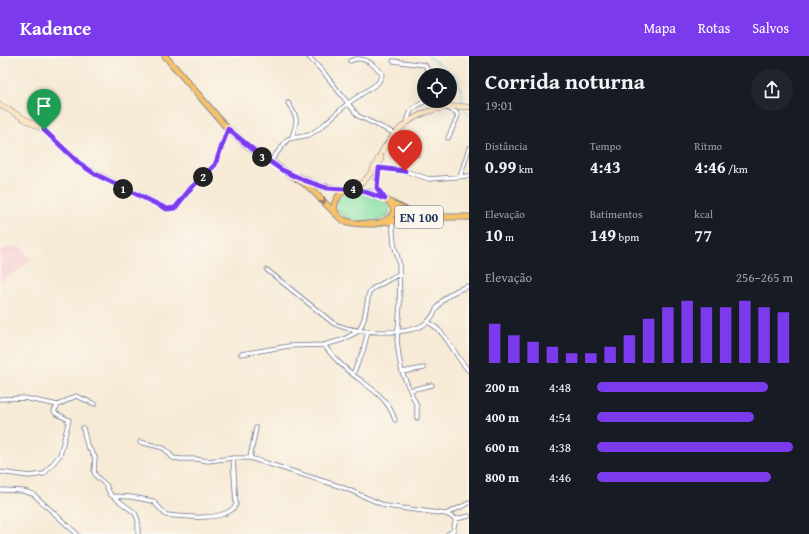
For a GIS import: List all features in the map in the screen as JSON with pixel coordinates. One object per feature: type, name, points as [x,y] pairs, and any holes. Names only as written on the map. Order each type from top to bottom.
[{"type":"main road","name":"EN 100","points":[[165,56],[228,129],[250,148],[314,191],[339,217],[344,220],[357,223],[374,224],[416,216],[469,217]]},
{"type":"main road","name":"EN 100","points":[[282,170],[320,186],[348,189],[387,200],[411,212],[455,217]]},
{"type":"main road","points":[[339,217],[335,207],[335,202],[337,197],[348,189]]},
{"type":"main road","name":"EN 100","points":[[385,222],[392,213],[391,205],[387,200]]},
{"type":"street","points":[[308,56],[325,74],[347,104],[362,120],[384,127],[418,154]]},
{"type":"street","points":[[270,162],[288,139],[292,137],[309,135],[320,128],[347,104],[378,83],[382,75],[376,68],[363,59],[359,58],[350,60]]},
{"type":"street","points":[[394,61],[425,65],[427,68]]},
{"type":"street","points":[[288,103],[296,114],[297,121],[292,137]]},
{"type":"street","points":[[0,105],[44,130],[79,163],[95,174],[167,209],[175,208],[191,188],[215,165],[228,129]]},
{"type":"street","points":[[407,122],[411,110],[417,106]]},
{"type":"street","points":[[348,189],[360,186],[369,177],[393,135],[407,122],[429,110],[438,108]]},
{"type":"street","points":[[446,108],[456,112],[458,116],[448,138]]},
{"type":"street","points":[[457,108],[469,108]]},
{"type":"street","points":[[460,177],[469,148]]},
{"type":"street","points":[[384,149],[379,168],[377,188],[387,200]]},
{"type":"street","points":[[379,168],[405,171],[429,179],[469,176]]},
{"type":"street","points":[[392,220],[394,244],[400,262],[398,274],[400,306],[398,331],[399,357],[402,372],[417,406],[417,418]]},
{"type":"street","points":[[267,270],[333,323],[340,327],[359,331],[398,331],[417,328],[428,322],[442,300],[451,293],[469,286]]},
{"type":"street","points":[[241,354],[290,346],[324,345],[342,340],[359,331],[364,320],[369,293],[372,289],[398,274]]},
{"type":"street","points":[[428,322],[436,326],[443,334],[456,355],[469,371]]},
{"type":"street","points":[[353,374],[363,352],[368,331]]},
{"type":"street","points":[[324,345],[336,360],[386,402],[392,410],[395,420]]},
{"type":"street","points":[[402,372],[424,368]]},
{"type":"street","points":[[410,390],[432,385]]},
{"type":"street","points":[[0,472],[28,476],[41,476],[56,462],[60,455],[69,420],[55,413],[54,411],[58,405],[76,396],[95,404]]},
{"type":"street","points":[[0,399],[24,398],[58,405]]},
{"type":"street","points":[[83,428],[87,445],[95,457],[94,472],[96,476],[106,484],[110,494],[135,513],[138,520],[138,534]]},
{"type":"street","points":[[250,458],[256,428]]},
{"type":"street","points":[[140,442],[160,447],[173,458],[208,461],[233,458],[250,458],[342,487],[386,506],[446,514],[456,519],[469,516]]},
{"type":"street","points":[[113,496],[131,497],[153,501],[166,515],[219,516],[232,510],[236,505],[233,458]]},
{"type":"street","points":[[0,490],[23,491],[33,494],[77,534]]},
{"type":"street","points":[[446,514],[469,503]]},
{"type":"street","points":[[448,534],[453,531],[456,519]]},
{"type":"shaded area","points":[[21,247],[32,260],[0,283],[0,251],[3,249]]},
{"type":"green space","points":[[351,191],[372,196],[383,201],[390,208],[388,216],[376,221],[364,222],[353,220],[344,216],[338,210],[336,204],[340,197]]},
{"type":"waterway","points":[[428,56],[457,77],[462,94],[463,105]]},
{"type":"waterway","points":[[464,108],[469,116]]},
{"type":"route","points":[[44,130],[79,163],[95,174],[152,203],[172,210],[191,188],[215,165],[228,129],[250,148],[282,170],[327,188],[360,190],[385,199],[377,188],[376,182],[379,168],[405,171]]}]
